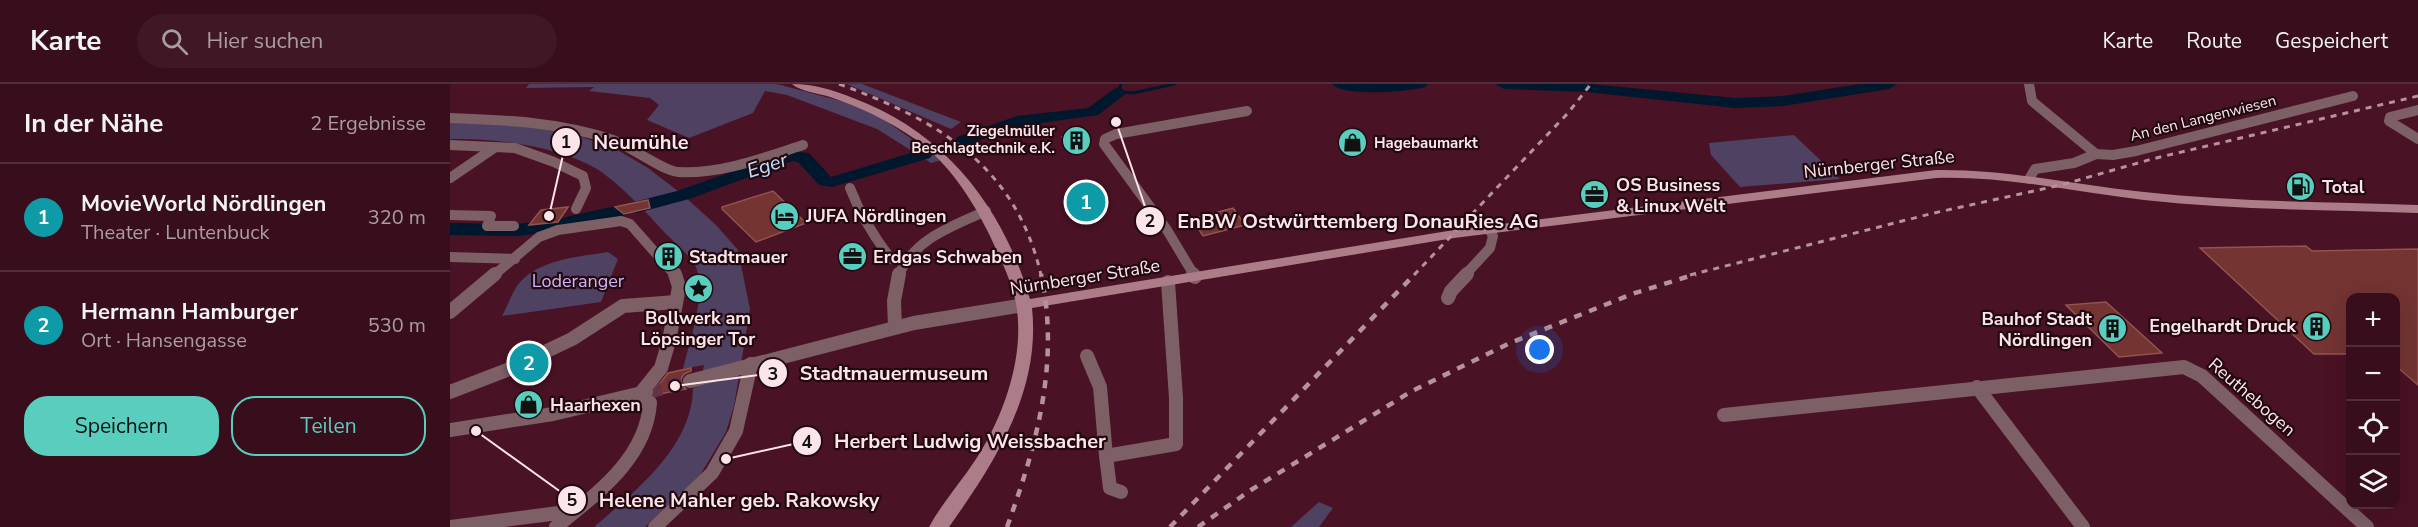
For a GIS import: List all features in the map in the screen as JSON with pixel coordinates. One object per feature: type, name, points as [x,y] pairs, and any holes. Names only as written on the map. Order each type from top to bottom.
[{"type":"main road","points":[[797,84],[850,100],[901,124],[945,157],[986,211],[1024,305],[1022,356],[1014,394],[1005,419],[988,453],[939,527]]},
{"type":"main road","name":"Nürnberger Straße","points":[[1024,305],[1489,229],[1936,174],[1980,173],[2099,191],[2186,200],[2418,209]]},
{"type":"street","points":[[2029,84],[2032,101],[2096,154]]},
{"type":"street","name":"An den Langenwiesen","points":[[2029,179],[2035,169],[2074,164],[2096,154],[2113,155],[2136,151],[2353,96]]},
{"type":"street","points":[[2418,110],[2390,117],[2389,121],[2418,139]]},
{"type":"street","points":[[1195,277],[1167,230],[1104,144],[1105,139],[1116,134],[1247,111]]},
{"type":"street","points":[[450,118],[520,120],[566,126],[615,141],[676,172],[736,167],[803,145]]},
{"type":"street","points":[[450,145],[515,148],[554,162],[583,176],[586,188],[576,209]]},
{"type":"street","points":[[450,178],[494,148]]},
{"type":"street","points":[[849,188],[859,213],[880,246],[891,259],[904,261]]},
{"type":"street","points":[[895,327],[897,275],[910,252],[926,240],[986,211]]},
{"type":"street","points":[[450,215],[491,216],[487,226],[514,226]]},
{"type":"street","points":[[450,312],[539,237],[558,230],[621,221],[635,227],[675,274],[679,287],[669,341],[661,368],[641,400],[650,403],[651,414],[635,450],[630,459],[612,478],[556,527]]},
{"type":"street","points":[[1448,298],[1451,291],[1490,248],[1493,236],[1489,229]]},
{"type":"street","points":[[450,257],[515,259]]},
{"type":"street","points":[[1106,456],[1176,444],[1176,398],[1168,282]]},
{"type":"street","points":[[450,392],[498,374],[572,339],[623,306],[676,302]]},
{"type":"street","name":"Nürnberger Straße","points":[[690,381],[895,327],[1024,305]]},
{"type":"street","points":[[1087,356],[1100,387],[1110,488],[1121,492]]},
{"type":"street","points":[[655,527],[712,473],[736,430],[751,364]]},
{"type":"street","name":"Reuthebogen","points":[[1724,415],[2184,367],[2202,376],[2367,527]]},
{"type":"street","points":[[1977,387],[2083,527]]},
{"type":"street","points":[[450,430],[553,414],[644,393]]},
{"type":"street","points":[[450,527],[575,511]]},
{"type":"green space","points":[[529,84],[781,85],[848,103],[883,119],[942,160],[931,163],[877,129],[787,95],[765,91],[753,113],[689,138],[647,120],[659,105],[650,98],[589,91],[594,87],[526,88]]},
{"type":"green space","points":[[847,84],[862,84],[961,122],[951,129]]},
{"type":"green space","points":[[450,121],[558,129],[614,148],[648,168],[683,195],[717,226],[738,250],[750,309],[734,406],[726,432],[700,475],[645,527],[594,527],[643,483],[672,449],[683,430],[690,410],[693,388],[700,385],[704,365],[683,369],[698,307],[697,270],[683,250],[614,182],[597,169],[564,154],[526,145],[486,140],[450,139]]},
{"type":"green space","points":[[1794,135],[1840,179],[1740,187],[1711,155],[1709,143]]},
{"type":"green space","name":"Loderanger","points":[[608,252],[618,259],[601,302],[502,316],[517,286],[535,270],[571,258]]},
{"type":"green space","points":[[1319,502],[1333,508],[1319,527],[1291,527]]},
{"type":"building","name":"Ziegelmüller Beschlagtechnik e.K.","points":[[1083,132],[1090,142],[1069,147],[1062,137]]},
{"type":"building","name":"JUFA Nördlingen","points":[[773,191],[806,223],[756,242],[722,209],[722,207]]},
{"type":"building","points":[[648,200],[650,208],[624,214],[615,207]]},
{"type":"building","points":[[568,207],[558,222],[529,225],[541,210]]},
{"type":"building","points":[[1233,208],[1245,225],[1203,236],[1192,219]]},
{"type":"building","name":"Engelhardt Druck","points":[[2306,246],[2312,251],[2418,249],[2418,385],[2400,369],[2400,293],[2346,293],[2346,354],[2314,354],[2200,248]]},
{"type":"building","name":"Bauhof Stadt Nördlingen","points":[[2106,302],[2162,353],[2119,357],[2066,305]]},
{"type":"building","points":[[691,368],[691,371],[684,374],[681,379],[686,389],[654,395],[655,390],[668,373]]},
{"type":"waterway","points":[[1121,84],[1119,92],[1133,93],[1174,84]]},
{"type":"waterway","points":[[1340,84],[1389,89],[1420,84]]},
{"type":"waterway","points":[[1504,84],[1582,89]]},
{"type":"waterway","points":[[1591,89],[1735,103],[1783,101],[1889,84]]},
{"type":"waterway","name":"Eger","points":[[963,141],[1017,121],[1092,112],[1119,92]]},
{"type":"waterway","name":"Eger","points":[[637,207],[683,195],[791,156],[803,157],[825,181],[832,182],[924,154]]},
{"type":"waterway","name":"Eger","points":[[450,229],[517,230],[557,225],[620,211]]},
{"type":"tunnel","points":[[648,392],[690,381]]},
{"type":"railway","points":[[839,84],[909,114],[968,152],[992,176],[1013,204],[1029,237],[1041,275]]},
{"type":"railway","points":[[1414,275],[1568,113],[1591,84]]},
{"type":"railway","points":[[1690,275],[1934,213],[2061,185],[2152,159],[2418,96]]},
{"type":"railway","points":[[1007,527],[1036,434],[1047,371],[1048,339],[1041,274]]},
{"type":"railway","points":[[1170,527],[1415,274]]},
{"type":"railway","points":[[1198,527],[1251,490],[1412,391],[1510,343],[1632,294],[1696,274]]},
{"type":"place","name":"EnBW Ostwürttemberg DonauRies AG","points":[[1116,122]]},
{"type":"place","name":"Ziegelmüller Beschlagtechnik e.K.","points":[[1076,140]]},
{"type":"place","name":"Hagebaumarkt","points":[[1353,143]]},
{"type":"place","name":"Total","points":[[2301,187]]},
{"type":"place","name":"OS Business & Linux Welt","points":[[1595,195]]},
{"type":"place","name":"MovieWorld Nördlingen","points":[[1086,202]]},
{"type":"place","name":"Neumühle","points":[[549,216]]},
{"type":"place","name":"JUFA Nördlingen","points":[[785,216]]},
{"type":"place","name":"Stadtmauer","points":[[668,257]]},
{"type":"place","name":"Erdgas Schwaben","points":[[852,257]]},
{"type":"place","name":"Bollwerk am Löpsinger Tor","points":[[698,289]]},
{"type":"place","name":"Engelhardt Druck","points":[[2317,326]]},
{"type":"place","name":"Bauhof Stadt Nördlingen","points":[[2113,329]]},
{"type":"place","name":"Hermann Hamburger","points":[[529,363]]},
{"type":"place","name":"Stadtmauermuseum","points":[[675,386]]},
{"type":"place","name":"Haarhexen","points":[[529,405]]},
{"type":"place","name":"Helene Mahler geb. Rakowsky","points":[[476,431]]},
{"type":"place","name":"Herbert Ludwig Weissbacher","points":[[726,459]]}]
